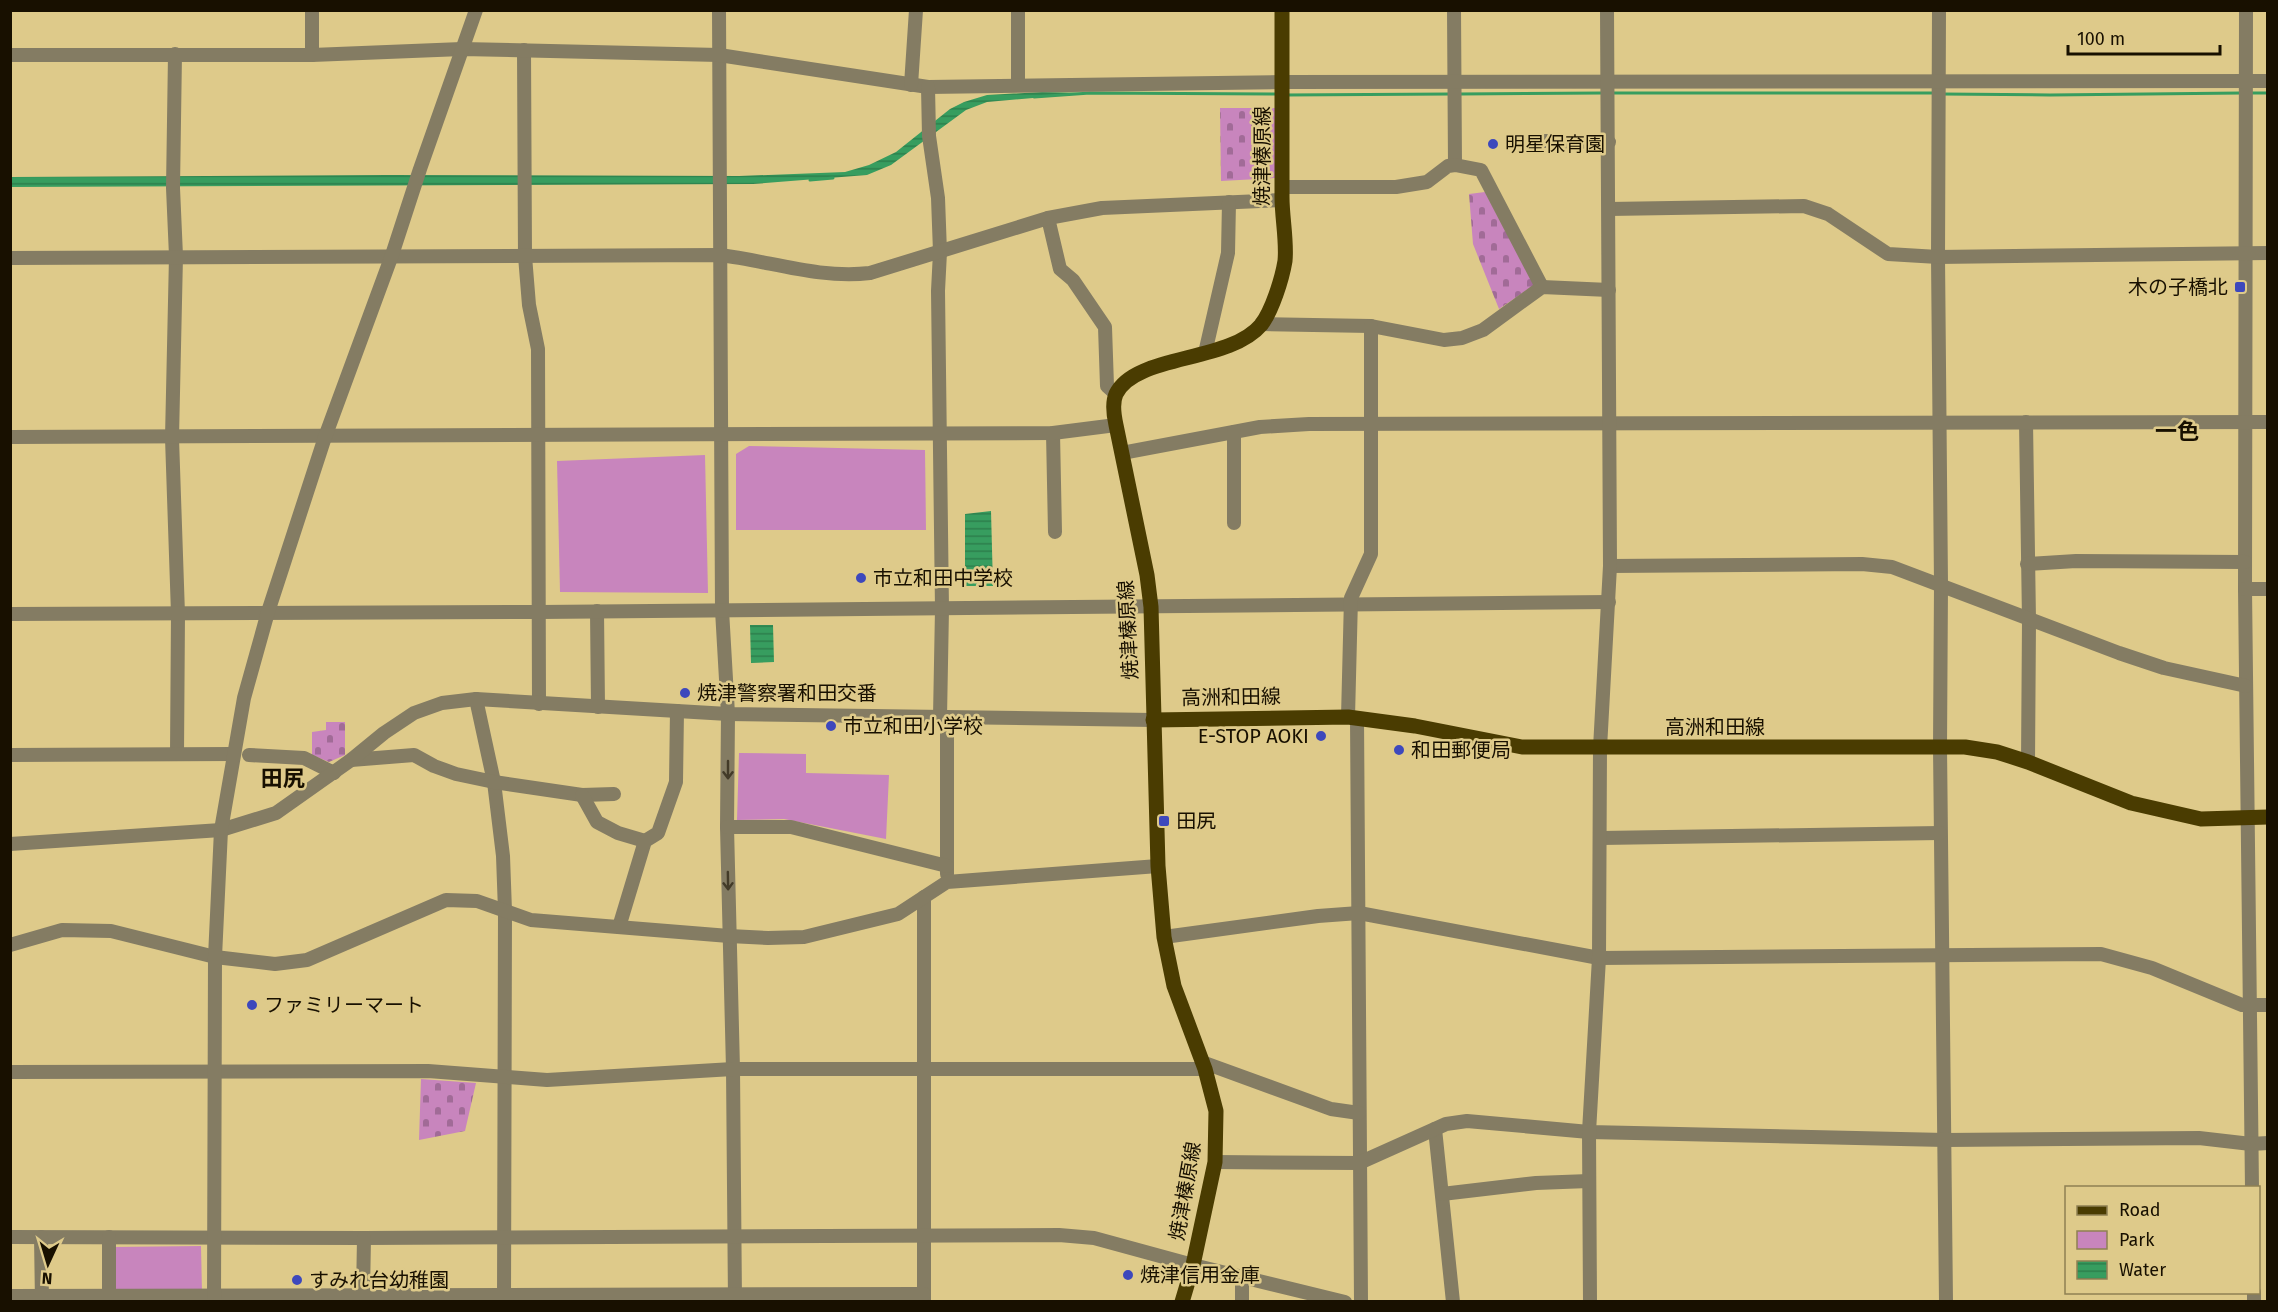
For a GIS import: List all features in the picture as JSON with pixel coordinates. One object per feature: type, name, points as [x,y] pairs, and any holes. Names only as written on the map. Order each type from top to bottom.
[{"type":"main road","name":"焼津榛原線","points":[[1182,1302],[1193,1265],[1215,1162],[1216,1111],[1204,1065],[1174,986],[1164,937],[1158,866],[1151,607],[1147,575],[1116,425],[1114,405],[1116,394],[1127,380],[1152,368],[1229,347],[1248,337],[1261,324],[1282,278],[1285,259],[1282,194],[1282,10]]},
{"type":"main road","name":"高洲和田線","points":[[1154,720],[1353,717],[1415,726],[1522,747],[1965,747],[1997,752],[2028,762],[2131,803],[2201,819],[2268,817]]},
{"type":"street","points":[[312,10],[312,55]]},
{"type":"street","points":[[214,1298],[214,957],[221,830],[244,698],[268,612],[325,437],[392,255],[476,10]]},
{"type":"street","points":[[719,10],[722,610],[728,714],[727,827],[733,1070],[735,1297]]},
{"type":"street","points":[[911,85],[916,10]]},
{"type":"street","points":[[1018,10],[1018,84]]},
{"type":"street","points":[[1454,10],[1455,165]]},
{"type":"street","points":[[1590,1302],[1589,1132],[1599,957],[1600,748],[1610,566],[1610,209],[1607,10]]},
{"type":"street","points":[[1939,10],[1940,832],[1946,1302]]},
{"type":"street","points":[[2246,10],[2245,589],[2252,1186]]},
{"type":"street","points":[[10,55],[312,55],[462,49],[719,55],[928,87],[1018,84],[1608,81],[1939,89],[2268,81]]},
{"type":"street","points":[[524,50],[525,256],[529,305],[538,349],[540,434],[539,704]]},
{"type":"street","points":[[175,54],[173,188],[176,256],[172,438],[178,614],[177,753]]},
{"type":"street","points":[[928,87],[929,136],[938,198],[940,252],[938,291],[947,882]]},
{"type":"street","points":[[1545,141],[1609,142]]},
{"type":"street","points":[[10,258],[720,255],[818,273],[847,275],[870,273],[1048,218],[1102,208],[1229,202],[1282,194],[1396,187],[1427,182],[1448,166],[1455,165],[1480,170],[1542,287]]},
{"type":"street","points":[[1205,353],[1228,253],[1229,202]]},
{"type":"street","points":[[1610,209],[1804,206],[1828,214],[1888,254],[1938,256],[2268,254]]},
{"type":"street","points":[[1048,218],[1060,269],[1073,280],[1105,327],[1107,386],[1116,394]]},
{"type":"street","points":[[1261,324],[1371,326],[1444,340],[1462,338],[1483,330],[1542,287],[1609,290]]},
{"type":"street","points":[[1360,1302],[1359,913],[1350,604],[1371,554],[1371,326]]},
{"type":"street","points":[[2026,422],[2029,620],[2028,762]]},
{"type":"street","points":[[1122,453],[1260,427],[1309,424],[2268,422]]},
{"type":"street","points":[[10,437],[1053,433],[1116,425]]},
{"type":"street","points":[[1234,432],[1234,523]]},
{"type":"street","points":[[1053,433],[1055,532]]},
{"type":"street","points":[[2027,564],[2076,561],[2245,562]]},
{"type":"street","points":[[1610,566],[1862,564],[1892,567],[2029,620],[2164,668],[2246,686]]},
{"type":"street","points":[[2245,589],[2268,589]]},
{"type":"street","points":[[10,614],[942,609],[1609,602]]},
{"type":"street","points":[[597,611],[598,707]]},
{"type":"street","points":[[10,844],[221,830],[276,813],[414,713],[442,703],[476,699],[728,714],[1154,720]]},
{"type":"street","points":[[476,699],[494,782],[503,856],[505,911],[504,1298]]},
{"type":"street","points":[[619,927],[645,841],[658,833],[676,783],[677,711]]},
{"type":"street","points":[[10,755],[233,754]]},
{"type":"street","points":[[249,755],[304,758],[334,773]]},
{"type":"street","points":[[351,760],[414,755],[456,774],[494,782],[582,795],[614,794]]},
{"type":"street","points":[[582,795],[597,822],[618,834],[645,841]]},
{"type":"street","points":[[727,827],[790,827],[947,866]]},
{"type":"street","points":[[1601,838],[1940,832]]},
{"type":"street","points":[[10,945],[42,934],[78,928],[111,931],[214,957],[275,964],[307,960],[446,900],[477,901],[531,920],[729,936],[804,937],[898,914],[947,882],[1158,866]]},
{"type":"street","points":[[10,1296],[42,1299],[363,1294],[504,1298],[924,1298],[924,897]]},
{"type":"street","points":[[1164,937],[1318,916],[1359,913],[1599,957],[2101,954],[2152,968],[2242,1005],[2268,1005]]},
{"type":"street","points":[[10,1072],[428,1071],[547,1080],[733,1070],[1204,1065],[1331,1109],[1359,1113]]},
{"type":"street","points":[[1215,1162],[1359,1163],[1446,1124],[1467,1121],[1589,1132],[1945,1140],[2199,1138],[2251,1144],[2268,1143]]},
{"type":"street","points":[[1436,1129],[1453,1302]]},
{"type":"street","points":[[1442,1194],[1536,1183],[1589,1181]]},
{"type":"street","points":[[10,1237],[1059,1235],[1094,1238],[1345,1302]]},
{"type":"street","points":[[41,1237],[42,1299]]},
{"type":"street","points":[[109,1237],[109,1298]]},
{"type":"street","points":[[363,1294],[364,1238]]},
{"type":"street","points":[[1242,1277],[1242,1302]]},
{"type":"green space","points":[[1220,108],[1275,108],[1275,178],[1221,181]]},
{"type":"green space","points":[[1485,192],[1534,285],[1499,309],[1473,244],[1469,194]]},
{"type":"green space","points":[[749,446],[925,450],[926,530],[736,530],[736,454]]},
{"type":"green space","points":[[705,455],[708,593],[560,592],[557,461]]},
{"type":"green space","points":[[326,722],[345,722],[345,755],[329,762],[312,755],[312,732],[326,730]]},
{"type":"green space","points":[[739,753],[806,754],[806,773],[889,775],[886,839],[784,819],[737,820]]},
{"type":"green space","points":[[421,1079],[476,1083],[465,1131],[419,1140]]},
{"type":"green space","points":[[201,1246],[202,1292],[114,1293],[113,1247]]},
{"type":"water","points":[[1042,92],[1090,93],[987,102],[966,110],[891,165],[867,175],[753,184],[11,187],[10,177],[739,176],[845,172],[869,165],[896,152],[950,109],[964,102],[987,95]]},
{"type":"water","points":[[991,511],[993,586],[965,586],[965,514]]},
{"type":"water","points":[[750,625],[773,625],[774,662],[751,663]]},
{"type":"waterway","points":[[1034,97],[1090,93],[1276,94]]},
{"type":"waterway","points":[[1459,94],[1603,93]]},
{"type":"waterway","points":[[1612,93],[1936,93]]},
{"type":"waterway","points":[[1942,94],[2242,93]]},
{"type":"waterway","points":[[2251,93],[2268,93]]},
{"type":"waterway","points":[[1285,95],[1450,94]]},
{"type":"waterway","points":[[810,180],[833,178]]},
{"type":"place","name":"明星保育園","points":[[1493,144]]},
{"type":"place","name":"木の子橋北","points":[[2240,287]]},
{"type":"place","name":"市立和田中学校","points":[[861,578]]},
{"type":"place","name":"焼津警察署和田交番","points":[[685,693]]},
{"type":"place","name":"市立和田小学校","points":[[831,726]]},
{"type":"place","name":"E-STOP AOKI","points":[[1321,736]]},
{"type":"place","name":"和田郵便局","points":[[1399,750]]},
{"type":"place","name":"田尻","points":[[1164,821]]},
{"type":"place","name":"ファミリーマート","points":[[252,1005]]},
{"type":"place","name":"焼津信用金庫","points":[[1128,1275]]},
{"type":"place","name":"すみれ台幼稚園","points":[[297,1280]]},
{"type":"district","name":"一色","points":[[2177,431]]},
{"type":"district","name":"田尻","points":[[283,778]]}]
